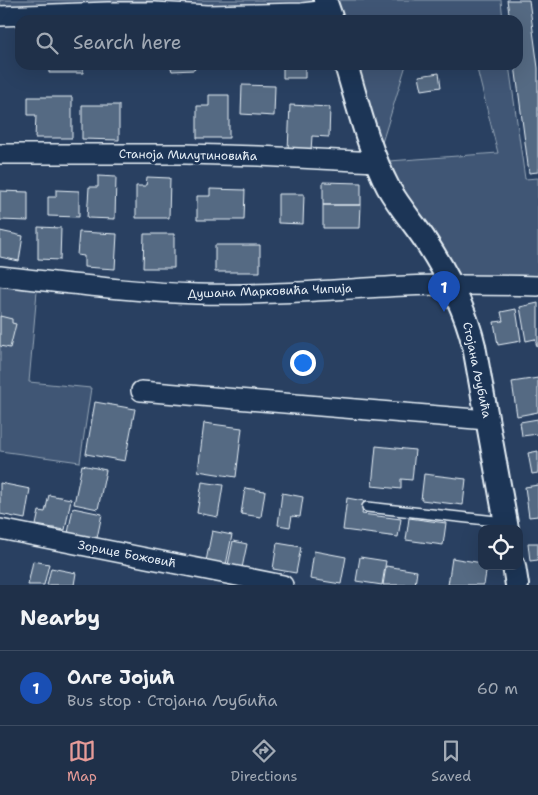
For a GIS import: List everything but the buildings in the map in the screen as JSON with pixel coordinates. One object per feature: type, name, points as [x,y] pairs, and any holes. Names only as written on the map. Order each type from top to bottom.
[{"type":"street","points":[[27,15],[154,12],[208,15],[302,13],[329,10]]},
{"type":"street","points":[[0,16],[15,15]]},
{"type":"street","name":"Стојана Љубића","points":[[348,70],[376,162],[388,187],[440,265],[463,309],[470,327],[506,525]]},
{"type":"street","name":"Станоја Милутиновића","points":[[0,154],[185,154],[376,162]]},
{"type":"street","name":"Душана Марковића Чипија","points":[[0,276],[117,290],[198,294],[267,294],[405,286],[538,286]]},
{"type":"street","points":[[141,391],[487,420]]},
{"type":"street","name":"Зорице Божовић","points":[[0,529],[283,585]]},
{"type":"street","points":[[515,570],[517,585]]},
{"type":"lane","name":"Стојана Љубића","points":[[367,507],[506,525]]},
{"type":"shaded area","points":[[0,0],[501,0],[502,15],[15,15],[0,16]]},
{"type":"shaded area","points":[[348,70],[404,70],[376,162]]},
{"type":"shaded area","points":[[477,70],[510,70],[525,179],[538,178],[538,286],[450,285],[400,207],[376,162],[498,153]]},
{"type":"shaded area","points":[[0,279],[38,280],[29,382],[91,388],[80,462],[0,451]]},
{"type":"place","name":"Олге Јојић","points":[[444,312]]}]
